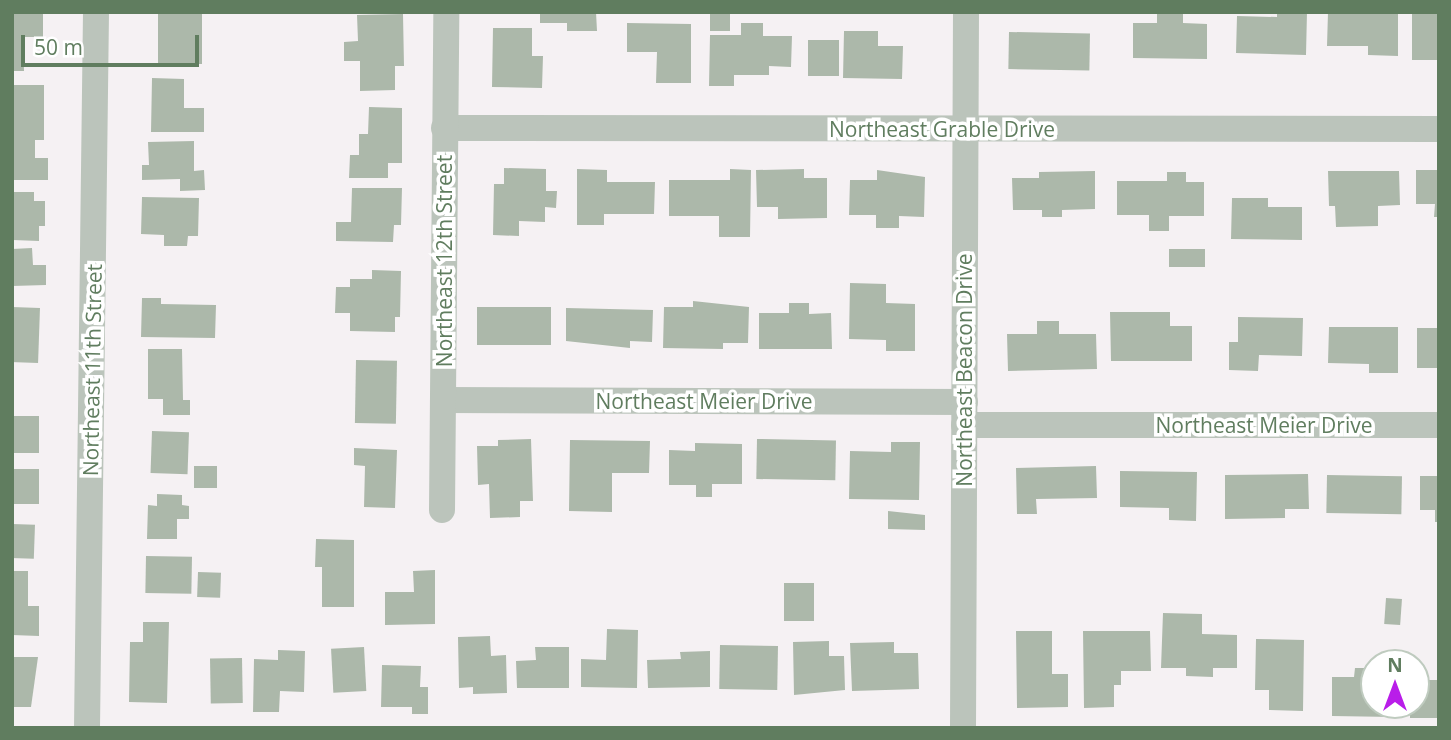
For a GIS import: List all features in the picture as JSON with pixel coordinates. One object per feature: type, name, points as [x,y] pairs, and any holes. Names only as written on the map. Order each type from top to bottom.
[{"type":"street","name":"Northeast 11th Street","points":[[87,728],[96,12]]},
{"type":"street","name":"Northeast 12th Street","points":[[442,510],[446,12]]},
{"type":"street","name":"Northeast Beacon Drive","points":[[963,728],[966,12]]},
{"type":"street","name":"Northeast Grable Drive","points":[[444,128],[1439,129]]},
{"type":"street","name":"Northeast Meier Drive","points":[[443,400],[1439,425]]},
{"type":"building","points":[[12,12],[43,12],[43,37],[23,37],[24,71],[12,71]]},
{"type":"building","points":[[158,12],[202,12],[202,64],[158,64]]},
{"type":"building","points":[[540,12],[596,12],[597,31],[567,31],[567,23],[540,23]]},
{"type":"building","points":[[710,12],[730,12],[730,31],[710,31]]},
{"type":"building","points":[[1157,12],[1183,12],[1183,23],[1207,24],[1207,59],[1133,58],[1133,23],[1157,23]]},
{"type":"building","points":[[1277,12],[1307,12],[1306,55],[1236,53],[1237,16],[1277,17]]},
{"type":"building","points":[[1328,12],[1398,12],[1398,56],[1368,55],[1368,46],[1327,46]]},
{"type":"building","points":[[1412,12],[1439,12],[1439,60],[1412,60]]},
{"type":"building","points":[[403,14],[404,66],[395,66],[395,90],[360,91],[360,61],[344,61],[344,42],[358,41],[357,15]]},
{"type":"building","points":[[627,23],[691,24],[691,83],[656,83],[657,52],[627,52]]},
{"type":"building","points":[[741,23],[763,23],[763,36],[792,36],[791,67],[769,66],[769,75],[734,75],[734,86],[709,86],[710,35],[741,35]]},
{"type":"building","points":[[493,28],[532,28],[532,56],[543,56],[542,88],[492,87]]},
{"type":"building","points":[[844,31],[878,31],[878,46],[903,46],[902,79],[843,78]]},
{"type":"building","points":[[1009,32],[1090,33],[1089,70],[1008,69]]},
{"type":"building","points":[[808,40],[839,40],[839,76],[808,76]]},
{"type":"building","points":[[152,78],[184,79],[184,108],[204,108],[204,132],[151,132]]},
{"type":"building","points":[[13,85],[44,85],[44,140],[35,140],[35,158],[48,158],[48,180],[12,180]]},
{"type":"building","points":[[369,107],[402,108],[402,163],[388,163],[388,178],[349,178],[350,155],[359,155],[359,134],[368,134]]},
{"type":"building","points":[[194,141],[194,171],[204,170],[205,190],[180,191],[180,179],[142,180],[142,165],[149,165],[148,142]]},
{"type":"building","points":[[504,168],[546,169],[546,191],[557,191],[556,208],[545,207],[545,222],[519,221],[519,236],[493,235],[494,184],[504,184]]},
{"type":"building","points":[[577,169],[607,170],[607,182],[655,182],[654,214],[604,214],[604,225],[577,225]]},
{"type":"building","points":[[730,169],[751,170],[750,237],[719,237],[719,216],[669,216],[669,180],[730,180]]},
{"type":"building","points":[[804,169],[804,178],[827,178],[827,218],[778,219],[778,207],[757,207],[756,170]]},
{"type":"building","points":[[877,170],[925,177],[924,217],[899,216],[899,228],[876,228],[876,215],[849,215],[850,180],[877,180]]},
{"type":"building","points":[[1416,170],[1439,170],[1439,217],[1434,217],[1435,204],[1416,204]]},
{"type":"building","points":[[1095,171],[1095,209],[1062,210],[1062,217],[1042,217],[1042,210],[1013,210],[1012,178],[1039,178],[1039,172]]},
{"type":"building","points":[[1328,171],[1399,171],[1400,205],[1378,206],[1378,226],[1336,227],[1335,206],[1329,206]]},
{"type":"building","points":[[1167,172],[1186,172],[1186,182],[1204,182],[1204,216],[1169,216],[1169,231],[1149,231],[1149,215],[1117,215],[1117,181],[1167,181]]},
{"type":"building","points":[[352,188],[402,188],[401,225],[394,225],[393,242],[336,241],[336,222],[351,222]]},
{"type":"building","points":[[12,192],[34,192],[34,201],[45,201],[45,226],[39,226],[39,241],[13,240]]},
{"type":"building","points":[[142,197],[199,198],[198,236],[188,236],[187,246],[164,246],[164,235],[141,234]]},
{"type":"building","points":[[1232,198],[1268,198],[1268,207],[1302,207],[1302,240],[1231,239]]},
{"type":"building","points":[[32,248],[33,265],[46,265],[46,285],[12,286],[12,249]]},
{"type":"building","points":[[1169,249],[1205,249],[1205,267],[1169,267]]},
{"type":"building","points":[[372,270],[401,271],[400,317],[395,317],[395,332],[350,331],[350,313],[335,313],[336,287],[350,287],[350,279],[372,279]]},
{"type":"building","points":[[850,283],[886,284],[886,303],[915,304],[915,351],[886,351],[886,340],[849,339]]},
{"type":"building","points":[[142,298],[161,298],[161,304],[216,305],[215,338],[141,337]]},
{"type":"building","points":[[693,301],[749,307],[748,343],[723,343],[723,349],[663,348],[664,307],[693,307]]},
{"type":"building","points":[[789,303],[809,303],[809,314],[831,313],[832,349],[759,349],[759,313],[789,313]]},
{"type":"building","points":[[12,307],[40,308],[38,363],[12,362]]},
{"type":"building","points":[[477,307],[551,307],[551,345],[477,345]]},
{"type":"building","points":[[566,308],[653,310],[652,342],[630,341],[630,348],[566,341]]},
{"type":"building","points":[[1110,312],[1170,312],[1170,326],[1192,326],[1192,361],[1111,361]]},
{"type":"building","points":[[1238,317],[1303,318],[1302,356],[1259,355],[1258,371],[1229,370],[1229,342],[1238,342]]},
{"type":"building","points":[[1037,321],[1059,321],[1059,334],[1096,334],[1097,369],[1008,371],[1007,334],[1037,334]]},
{"type":"building","points":[[1329,327],[1398,327],[1398,373],[1369,373],[1369,364],[1328,363]]},
{"type":"building","points":[[1417,328],[1439,328],[1439,368],[1417,368]]},
{"type":"building","points":[[148,349],[182,349],[183,400],[190,400],[190,415],[163,415],[163,399],[148,399]]},
{"type":"building","points":[[356,360],[397,361],[396,424],[355,423]]},
{"type":"building","points":[[12,416],[39,416],[39,453],[12,453]]},
{"type":"building","points":[[152,431],[189,432],[188,474],[151,473]]},
{"type":"building","points":[[531,439],[533,501],[520,501],[520,517],[490,518],[489,484],[478,485],[477,446],[498,446],[498,440]]},
{"type":"building","points":[[757,439],[836,440],[835,480],[756,479]]},
{"type":"building","points":[[570,440],[650,441],[649,473],[612,473],[612,512],[569,511]]},
{"type":"building","points":[[891,442],[920,442],[919,500],[849,499],[850,451],[891,452]]},
{"type":"building","points":[[695,443],[742,444],[742,484],[712,484],[712,497],[696,497],[696,485],[669,485],[669,450],[695,451]]},
{"type":"building","points":[[354,448],[397,450],[395,508],[364,507],[365,466],[354,465]]},
{"type":"building","points":[[194,466],[217,466],[217,488],[194,488]]},
{"type":"building","points":[[1096,466],[1097,498],[1036,499],[1037,514],[1017,514],[1016,468]]},
{"type":"building","points":[[12,469],[39,469],[39,504],[12,504]]},
{"type":"building","points":[[1120,471],[1197,472],[1196,521],[1169,520],[1169,508],[1120,507]]},
{"type":"building","points":[[1308,474],[1309,509],[1285,509],[1285,518],[1225,519],[1225,475]]},
{"type":"building","points":[[1327,475],[1402,476],[1401,514],[1326,513]]},
{"type":"building","points":[[1420,476],[1439,476],[1439,522],[1435,522],[1435,510],[1420,510]]},
{"type":"building","points":[[157,494],[182,495],[182,505],[189,506],[189,519],[177,519],[177,539],[147,539],[148,505],[157,506]]},
{"type":"building","points":[[888,511],[925,515],[925,530],[888,529]]},
{"type":"building","points":[[12,524],[35,525],[34,559],[12,558]]},
{"type":"building","points":[[316,539],[354,540],[354,607],[322,607],[322,567],[315,567]]},
{"type":"building","points":[[146,556],[192,557],[191,594],[145,593]]},
{"type":"building","points":[[435,570],[435,624],[385,625],[385,592],[414,592],[413,571]]},
{"type":"building","points":[[12,571],[28,571],[28,606],[39,606],[39,636],[12,635]]},
{"type":"building","points":[[198,572],[221,573],[220,598],[197,597]]},
{"type":"building","points":[[784,583],[814,583],[814,621],[784,621]]},
{"type":"building","points":[[1386,598],[1402,599],[1400,625],[1384,624]]},
{"type":"building","points":[[1163,613],[1202,614],[1202,634],[1237,635],[1237,668],[1213,668],[1213,677],[1186,676],[1186,668],[1161,668]]},
{"type":"building","points":[[143,622],[169,622],[167,703],[129,702],[130,642],[143,642]]},
{"type":"building","points":[[607,629],[638,630],[637,688],[581,687],[581,659],[606,660]]},
{"type":"building","points":[[1016,631],[1052,631],[1052,674],[1068,674],[1068,707],[1017,708]]},
{"type":"building","points":[[1083,631],[1150,631],[1151,671],[1121,671],[1121,685],[1114,685],[1114,707],[1084,708]]},
{"type":"building","points":[[490,636],[491,656],[506,655],[507,693],[473,694],[473,687],[459,688],[458,637]]},
{"type":"building","points":[[1256,639],[1304,640],[1303,711],[1269,710],[1269,690],[1255,690]]},
{"type":"building","points":[[829,641],[829,656],[844,656],[845,690],[794,695],[793,642]]},
{"type":"building","points":[[894,642],[894,653],[918,653],[919,689],[852,691],[850,643]]},
{"type":"building","points":[[720,645],[778,646],[777,690],[719,689]]},
{"type":"building","points":[[364,647],[366,691],[333,693],[331,649]]},
{"type":"building","points":[[535,647],[569,647],[569,688],[517,688],[516,661],[536,660]]},
{"type":"building","points":[[278,650],[305,651],[304,692],[280,691],[279,712],[253,712],[254,659],[278,660]]},
{"type":"building","points":[[710,651],[710,687],[648,688],[647,660],[681,659],[680,652]]},
{"type":"building","points":[[12,657],[38,657],[31,707],[12,707]]},
{"type":"building","points":[[242,658],[243,703],[211,704],[210,659]]},
{"type":"building","points":[[382,665],[421,666],[420,687],[428,687],[428,714],[412,714],[412,707],[381,707]]},
{"type":"building","points":[[1355,668],[1360,668],[1360,716],[1332,716],[1332,677],[1354,677]]},
{"type":"building","points":[[1430,680],[1439,680],[1437,718],[1430,718]]}]
